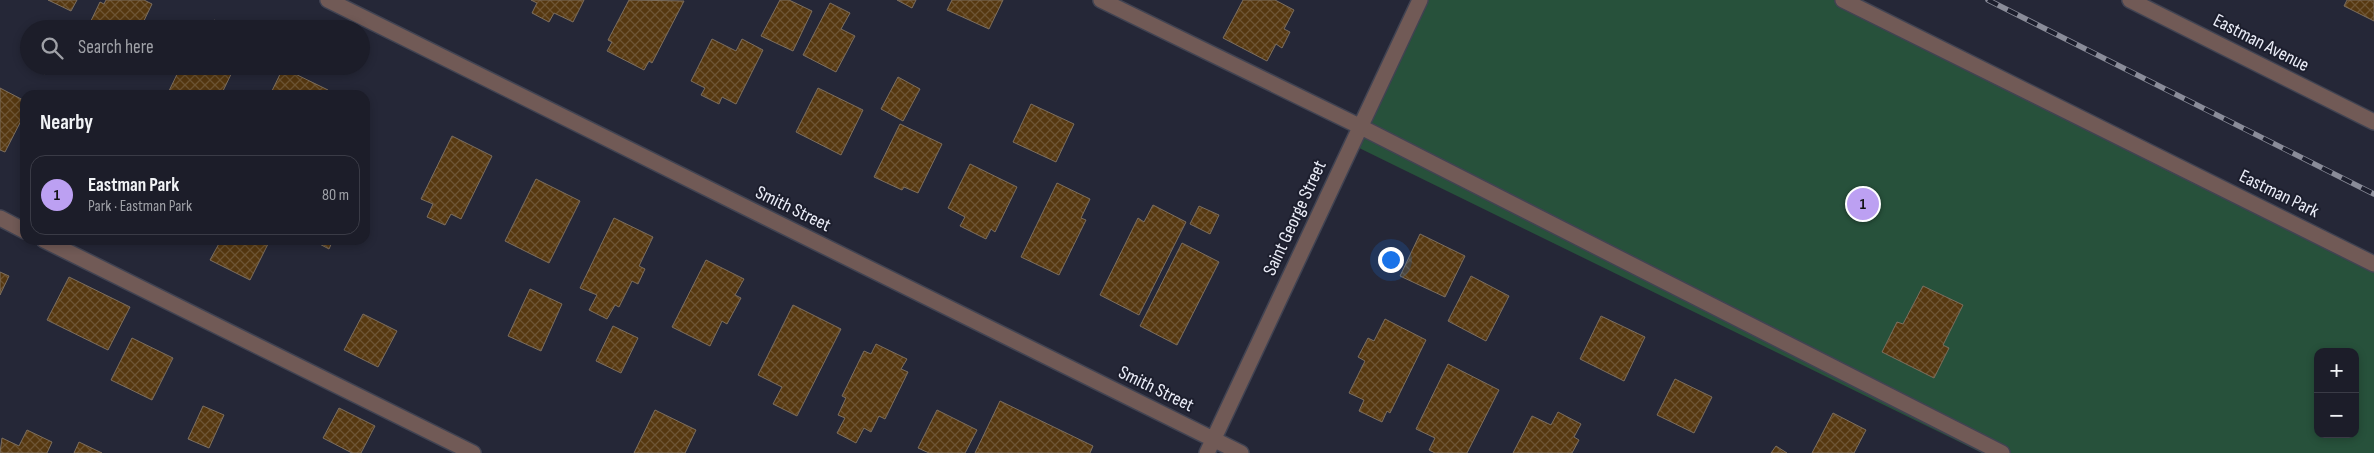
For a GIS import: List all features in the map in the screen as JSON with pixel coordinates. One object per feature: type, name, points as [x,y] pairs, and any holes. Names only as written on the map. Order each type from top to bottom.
[{"type":"street","name":"Smith Street","points":[[328,0],[368,20]]},
{"type":"street","points":[[1102,0],[1359,126],[2002,453]]},
{"type":"street","name":"Saint George Street","points":[[1210,446],[1359,126],[1420,0]]},
{"type":"street","name":"Eastman Park","points":[[1843,0],[2374,264]]},
{"type":"street","name":"Eastman Avenue","points":[[2130,0],[2374,122]]},
{"type":"street","name":"Smith Street","points":[[370,21],[1210,446],[1241,453]]},
{"type":"street","points":[[0,218],[20,228]]},
{"type":"street","points":[[54,245],[473,453]]},
{"type":"green space","points":[[1420,0],[1843,0],[2374,264],[2374,453],[1982,453],[1351,144]]},
{"type":"building","points":[[48,0],[77,0],[71,11]]},
{"type":"building","points":[[106,0],[144,0],[152,4],[144,20],[91,20],[100,2],[104,4]]},
{"type":"building","points":[[531,0],[584,0],[573,22],[554,13],[549,22],[532,13],[537,3]]},
{"type":"building","points":[[629,0],[684,1],[652,63],[649,61],[644,70],[607,51],[612,42],[608,40]]},
{"type":"building","points":[[780,0],[789,0],[812,11],[793,51],[761,36]]},
{"type":"building","points":[[897,0],[916,0],[912,8]]},
{"type":"building","points":[[952,0],[1003,0],[989,29],[947,10]]},
{"type":"building","points":[[1243,0],[1275,0],[1294,10],[1284,29],[1290,32],[1282,48],[1276,44],[1267,61],[1223,38]]},
{"type":"building","points":[[2347,0],[2374,0],[2374,21],[2344,6]]},
{"type":"building","points":[[830,3],[850,13],[841,29],[855,36],[836,72],[803,55]]},
{"type":"building","points":[[712,39],[736,51],[742,39],[763,50],[736,104],[722,97],[719,104],[701,95],[705,88],[691,81]]},
{"type":"building","points":[[177,75],[231,75],[223,90],[169,90]]},
{"type":"building","points":[[280,75],[297,75],[328,90],[272,90]]},
{"type":"building","points":[[898,77],[920,89],[903,121],[881,109]]},
{"type":"building","points":[[0,88],[20,98],[20,123],[5,152],[0,150]]},
{"type":"building","points":[[818,88],[863,110],[841,155],[796,132]]},
{"type":"building","points":[[1031,104],[1074,124],[1056,162],[1013,142]]},
{"type":"building","points":[[900,124],[942,144],[918,193],[904,187],[902,190],[874,177]]},
{"type":"building","points":[[452,136],[492,156],[461,219],[451,214],[445,225],[427,217],[433,204],[421,199]]},
{"type":"building","points":[[970,164],[1017,187],[995,232],[991,229],[986,239],[960,226],[965,217],[948,208]]},
{"type":"building","points":[[536,179],[580,201],[549,263],[505,241]]},
{"type":"building","points":[[1057,183],[1090,199],[1081,218],[1086,220],[1059,275],[1021,257]]},
{"type":"building","points":[[1153,205],[1186,222],[1139,315],[1100,295],[1138,218],[1144,222]]},
{"type":"building","points":[[1199,206],[1219,215],[1210,234],[1190,224]]},
{"type":"building","points":[[614,218],[653,237],[639,266],[645,269],[638,284],[632,281],[619,307],[615,305],[607,319],[589,310],[597,295],[580,288]]},
{"type":"building","points":[[1420,234],[1465,256],[1445,297],[1400,276]]},
{"type":"building","points":[[1182,243],[1219,262],[1177,345],[1140,326]]},
{"type":"building","points":[[218,245],[268,245],[250,280],[210,260]]},
{"type":"building","points":[[321,245],[331,245],[329,249]]},
{"type":"building","points":[[706,260],[744,279],[735,295],[741,298],[727,324],[722,321],[710,346],[672,327]]},
{"type":"building","points":[[0,272],[9,276],[0,295]]},
{"type":"building","points":[[1471,276],[1509,296],[1486,341],[1448,321]]},
{"type":"building","points":[[69,277],[130,307],[108,350],[47,320]]},
{"type":"building","points":[[1923,286],[1963,305],[1943,345],[1949,348],[1934,378],[1882,352],[1897,322],[1903,324]]},
{"type":"building","points":[[530,289],[562,304],[541,351],[508,336]]},
{"type":"building","points":[[793,305],[841,329],[797,416],[773,404],[782,387],[758,375]]},
{"type":"building","points":[[363,314],[397,331],[378,367],[344,350]]},
{"type":"building","points":[[1601,316],[1645,337],[1624,381],[1580,359]]},
{"type":"building","points":[[1385,319],[1426,340],[1390,413],[1387,411],[1382,422],[1359,411],[1364,400],[1349,393],[1365,361],[1358,357],[1368,338],[1374,341]]},
{"type":"building","points":[[613,326],[638,338],[621,373],[596,361]]},
{"type":"building","points":[[132,338],[173,358],[152,400],[111,380]]},
{"type":"building","points":[[876,344],[907,359],[901,369],[908,372],[885,419],[879,416],[871,432],[864,428],[856,443],[837,433],[845,418],[838,415],[846,398],[842,396],[864,351],[871,354]]},
{"type":"building","points":[[1448,364],[1499,390],[1467,453],[1435,453],[1429,450],[1435,438],[1416,429]]},
{"type":"building","points":[[1675,379],[1712,397],[1694,433],[1657,415]]},
{"type":"building","points":[[1000,401],[1093,446],[1090,453],[975,453]]},
{"type":"building","points":[[203,406],[224,415],[209,448],[188,439]]},
{"type":"building","points":[[339,408],[375,426],[361,453],[352,453],[323,438]]},
{"type":"building","points":[[655,410],[696,430],[685,453],[634,453]]},
{"type":"building","points":[[937,410],[977,430],[965,453],[929,453],[918,448]]},
{"type":"building","points":[[1558,412],[1581,424],[1574,437],[1579,440],[1572,453],[1513,453],[1532,416],[1551,425]]},
{"type":"building","points":[[1833,413],[1866,430],[1854,453],[1812,453]]},
{"type":"building","points":[[27,430],[52,442],[47,453],[0,453],[2,438],[19,446]]},
{"type":"building","points":[[79,442],[102,453],[74,453]]},
{"type":"building","points":[[1776,446],[1787,453],[1771,453]]},
{"type":"railway","points":[[1988,0],[2374,194]]},
{"type":"place","name":"Eastman Park","points":[[1863,204]]}]
